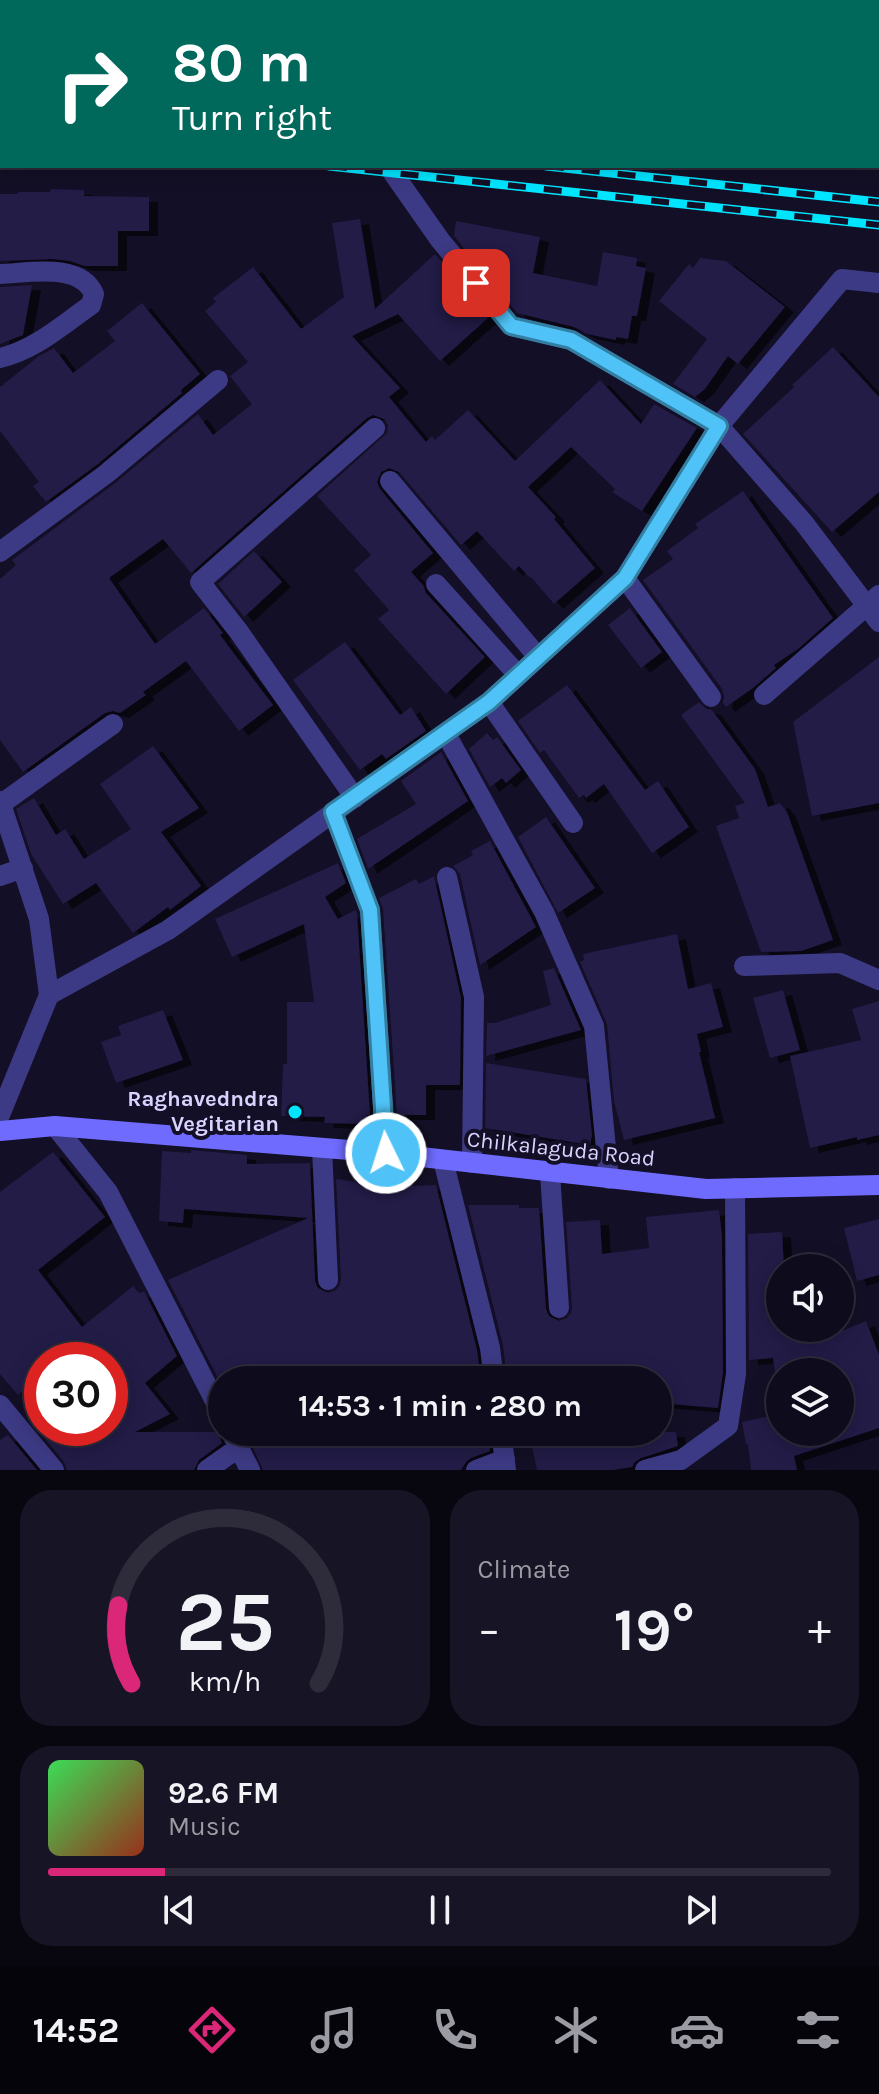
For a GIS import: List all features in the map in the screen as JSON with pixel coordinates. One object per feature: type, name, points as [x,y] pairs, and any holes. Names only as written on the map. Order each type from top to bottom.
[{"type":"main road","name":"Chilkalaguda Road","points":[[0,1131],[55,1126],[386,1153],[706,1189],[879,1185]]},
{"type":"street","points":[[393,173],[440,240],[511,326],[571,340],[719,426],[875,608],[764,695]]},
{"type":"street","points":[[0,274],[66,272],[86,281],[94,294],[91,305],[34,346],[0,358]]},
{"type":"street","points":[[49,995],[168,930],[489,702],[625,578],[719,426],[842,279],[879,283]]},
{"type":"street","points":[[0,552],[106,474],[218,380]]},
{"type":"street","points":[[355,798],[239,632],[200,582],[375,428]]},
{"type":"street","points":[[390,481],[538,657]]},
{"type":"street","points":[[625,578],[711,697]]},
{"type":"street","points":[[436,584],[518,675]]},
{"type":"street","points":[[489,702],[573,823]]},
{"type":"street","points":[[0,1115],[49,995],[39,919],[1,802],[113,724]]},
{"type":"street","points":[[446,734],[544,912],[594,1026],[609,1179]]},
{"type":"street","points":[[333,812],[370,910],[386,1153]]},
{"type":"street","points":[[0,876],[23,868]]},
{"type":"street","points":[[447,877],[474,997],[472,1163]]},
{"type":"street","points":[[744,966],[840,963],[879,980]]},
{"type":"street","points":[[55,1126],[108,1192],[208,1388]]},
{"type":"street","points":[[322,1148],[328,1280]]},
{"type":"street","points":[[443,1160],[492,1366]]},
{"type":"street","points":[[550,1173],[559,1308]]},
{"type":"street","points":[[645,1470],[681,1460],[728,1426],[736,1374],[735,1188]]},
{"type":"street","points":[[0,1405],[54,1470]]},
{"type":"street","points":[[207,1470],[229,1446]]},
{"type":"street","points":[[237,1446],[250,1470]]},
{"type":"street","points":[[476,1470],[505,1465]]},
{"type":"building","points":[[51,189],[84,190],[84,196],[149,197],[149,231],[118,231],[118,266],[84,266],[53,259],[0,261],[0,194],[50,192]]},
{"type":"building","points":[[360,219],[375,309],[435,254],[488,318],[440,361],[398,314],[352,336],[400,388],[389,397],[426,442],[432,436],[435,440],[468,410],[515,461],[600,380],[641,424],[654,404],[697,428],[642,511],[612,492],[615,489],[571,447],[528,487],[556,517],[554,519],[595,568],[554,604],[531,577],[519,566],[514,571],[477,531],[461,545],[399,472],[389,468],[381,472],[377,482],[380,489],[433,553],[411,572],[426,593],[485,657],[446,694],[378,619],[389,610],[354,570],[371,555],[317,496],[387,433],[388,425],[384,419],[373,415],[367,418],[191,573],[163,539],[109,578],[155,644],[204,608],[223,633],[220,635],[273,705],[239,731],[186,661],[120,713],[105,713],[23,772],[0,740],[0,579],[16,565],[12,560],[114,484],[198,414],[213,435],[252,404],[230,376],[248,362],[205,311],[216,302],[213,298],[253,267],[301,329],[344,297],[332,223]]},
{"type":"building","points":[[456,221],[540,237],[533,273],[597,286],[603,252],[637,258],[636,266],[646,268],[637,316],[632,316],[628,339],[616,337],[616,340],[587,334],[574,327],[517,313],[454,236]]},
{"type":"building","points":[[700,258],[726,261],[785,307],[738,364],[728,356],[705,389],[695,397],[673,384],[707,339],[659,301],[689,264],[693,268]]},
{"type":"building","points":[[32,285],[23,335],[0,344],[0,287]]},
{"type":"building","points":[[142,303],[200,374],[98,464],[46,502],[33,486],[39,482],[0,431],[0,387],[54,348],[73,373],[115,341],[107,331]]},
{"type":"building","points":[[833,347],[879,397],[879,492],[832,532],[743,434]]},
{"type":"building","points":[[743,491],[833,618],[798,649],[774,665],[776,668],[753,688],[726,707],[722,689],[643,580],[673,559],[667,551],[698,528],[695,524]]},
{"type":"building","points":[[254,551],[282,582],[244,617],[218,584]]},
{"type":"building","points":[[630,608],[662,652],[641,668],[608,625]]},
{"type":"building","points":[[345,642],[400,715],[411,707],[426,731],[386,759],[382,754],[360,770],[293,680]]},
{"type":"building","points":[[879,657],[879,803],[812,816],[793,722]]},
{"type":"building","points":[[567,685],[645,790],[658,781],[689,827],[652,853],[604,784],[586,798],[584,795],[579,798],[544,750],[540,753],[518,721]]},
{"type":"building","points":[[699,702],[712,710],[755,769],[768,807],[780,803],[787,812],[833,940],[801,951],[761,952],[716,826],[739,818],[735,806],[745,803],[681,715]]},
{"type":"building","points":[[487,733],[493,740],[497,737],[521,770],[506,783],[502,778],[490,787],[469,749]]},
{"type":"building","points":[[153,746],[199,808],[161,832],[201,886],[133,933],[96,883],[63,904],[31,854],[16,809],[34,798],[56,835],[65,829],[84,859],[131,829],[100,784]]},
{"type":"building","points":[[441,752],[468,801],[368,869],[357,839],[416,804],[401,781]]},
{"type":"building","points":[[546,817],[595,888],[558,913],[518,837]]},
{"type":"building","points":[[490,841],[536,927],[480,965],[460,874],[453,866]]},
{"type":"building","points":[[338,863],[346,883],[325,897],[338,919],[356,910],[357,913],[370,1115],[367,1115],[367,1124],[324,1123],[325,1117],[281,1116],[283,1064],[287,1064],[287,1002],[314,1002],[304,924],[232,957],[215,919]]},
{"type":"building","points":[[434,876],[461,998],[460,1085],[426,1085],[426,1115],[397,1115],[383,909],[379,898],[416,879],[419,884]]},
{"type":"building","points":[[677,934],[688,989],[711,983],[723,1027],[697,1034],[715,1118],[624,1140],[614,1101],[607,1024],[580,962],[584,960],[583,954]]},
{"type":"building","points":[[554,968],[581,1030],[486,1056],[487,1023],[551,1005],[543,971]]},
{"type":"building","points":[[783,990],[800,1050],[770,1058],[753,998]]},
{"type":"building","points":[[879,1001],[879,1135],[810,1148],[790,1056],[861,1040],[852,1009]]},
{"type":"building","points":[[163,1010],[183,1060],[116,1083],[101,1042],[121,1035],[118,1026]]},
{"type":"building","points":[[486,1063],[586,1079],[592,1135],[590,1145],[485,1128]]},
{"type":"building","points":[[191,1150],[247,1155],[247,1164],[310,1163],[315,1281],[318,1288],[328,1293],[336,1290],[341,1279],[336,1179],[390,1187],[436,1185],[479,1366],[212,1366],[168,1280],[308,1218],[184,1209],[183,1223],[159,1221],[162,1151],[191,1153]]},
{"type":"building","points":[[53,1152],[105,1217],[38,1270],[82,1327],[133,1286],[139,1293],[144,1291],[177,1356],[145,1383],[170,1414],[135,1432],[208,1432],[208,1446],[218,1446],[199,1460],[194,1470],[67,1470],[51,1446],[128,1446],[128,1342],[24,1342],[24,1390],[18,1395],[0,1374],[0,1192]]},
{"type":"building","points":[[468,1205],[539,1208],[546,1309],[549,1316],[559,1321],[567,1318],[572,1307],[566,1222],[600,1220],[602,1254],[649,1248],[646,1217],[719,1210],[723,1373],[718,1408],[672,1404],[672,1366],[505,1366],[503,1345]]},
{"type":"building","points":[[879,1219],[879,1275],[857,1281],[854,1254],[850,1254],[844,1228]]},
{"type":"building","points":[[782,1232],[783,1254],[766,1254],[766,1342],[854,1342],[854,1326],[866,1321],[879,1355],[879,1428],[854,1436],[854,1358],[749,1360],[748,1234]]},
{"type":"building","points":[[766,1417],[766,1446],[824,1446],[794,1456],[797,1470],[751,1470],[742,1422]]},
{"type":"building","points":[[672,1432],[676,1432],[678,1446],[641,1458],[632,1467],[537,1470],[532,1446],[672,1446]]},
{"type":"building","points":[[8,1435],[37,1470],[0,1470],[0,1440]]},
{"type":"building","points":[[252,1446],[489,1446],[490,1451],[471,1458],[461,1470],[263,1470]]},
{"type":"railway","points":[[348,168],[879,225]]},
{"type":"railway","points":[[564,168],[879,202]]},
{"type":"place","name":"Raghavedndra Vegitarian","points":[[295,1112]]},
{"type":"route","points":[[386,1153],[370,910],[333,812],[489,702],[625,578],[719,426],[571,340],[511,326],[476,283]]}]
